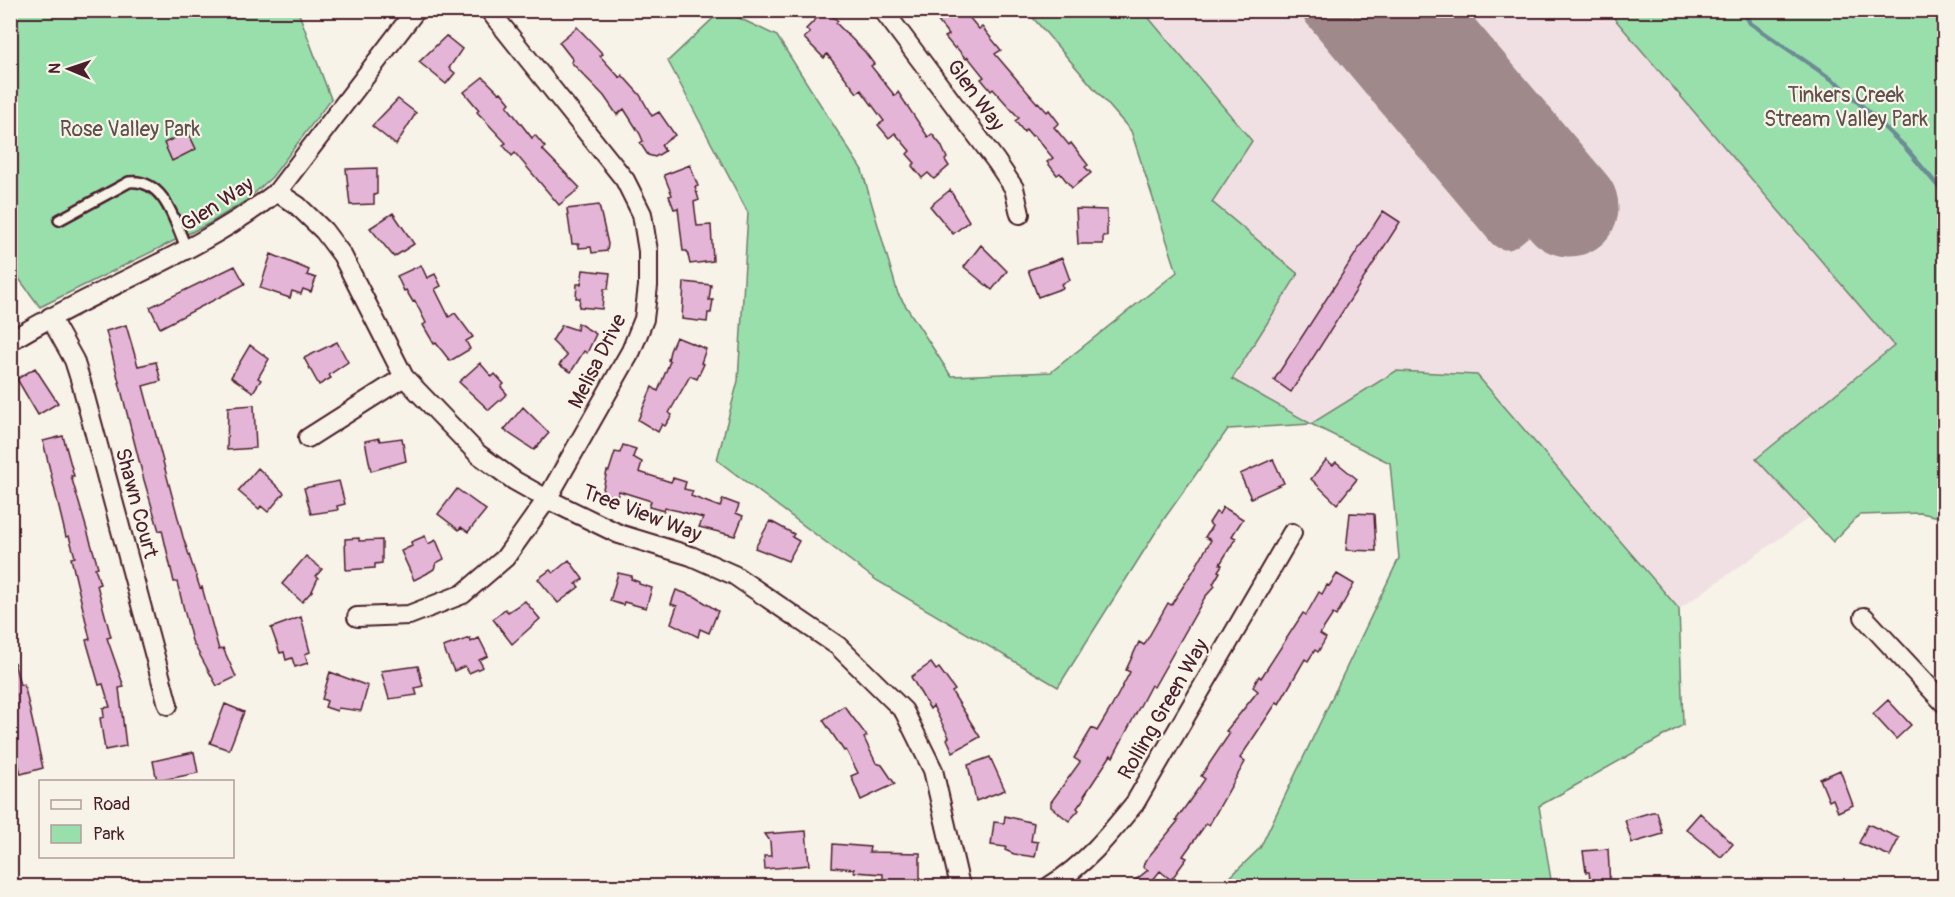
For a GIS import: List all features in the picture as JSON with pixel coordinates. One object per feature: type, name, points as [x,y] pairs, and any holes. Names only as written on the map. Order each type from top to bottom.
[{"type":"street","name":"Glen Way","points":[[10,341],[50,317],[187,250],[250,213],[277,192],[416,10]]},
{"type":"street","name":"Melisa Drive","points":[[357,617],[409,615],[463,594],[505,558],[547,500],[631,351],[644,319],[648,286],[648,250],[642,214],[626,180],[489,10]]},
{"type":"street","name":"Glen Way","points":[[883,10],[996,161],[1014,188],[1020,214]]},
{"type":"street","name":"Tree View Way","points":[[277,192],[298,206],[318,225],[342,255],[404,377],[478,454],[547,500],[620,534],[691,556],[734,574],[838,646],[904,711],[933,770],[960,886]]},
{"type":"street","name":"Shawn Court","points":[[50,317],[74,360],[81,382],[168,705]]},
{"type":"street","points":[[308,438],[404,377]]},
{"type":"street","name":"Rolling Green Way","points":[[1050,886],[1071,874],[1105,841],[1135,802],[1292,533]]},
{"type":"street","points":[[1864,617],[1944,703]]},
{"type":"lane","points":[[59,220],[129,182],[141,181],[155,187],[169,209],[187,250]]},
{"type":"shaded area","points":[[1143,11],[1608,11],[1944,404],[1944,423],[1679,609],[1477,375],[1396,371],[1311,424],[1232,379],[1298,274],[1212,202]]},
{"type":"green space","points":[[722,10],[777,36],[862,170],[898,294],[951,376],[1051,372],[1177,272],[1131,131],[1027,11],[1143,11],[1252,141],[1212,202],[1298,274],[1232,379],[1311,424],[1228,429],[1164,519],[1058,687],[876,580],[717,460],[738,381],[748,213],[668,61]]},
{"type":"green space","name":"Rose Valley Park","points":[[10,11],[298,11],[331,99],[272,177],[247,200],[210,223],[40,307],[11,268]]},
{"type":"green space","name":"Tinkers Creek Stream Valley Park","points":[[1608,11],[1944,11],[1944,518],[1921,513],[1859,515],[1833,542],[1756,459],[1894,346]]},
{"type":"green space","points":[[1396,371],[1477,375],[1679,609],[1683,725],[1539,806],[1552,886],[1221,886],[1260,848],[1399,558],[1390,463],[1311,424]]},
{"type":"building","points":[[825,10],[838,21],[836,23],[865,52],[874,64],[871,66],[895,96],[898,92],[928,137],[932,134],[941,145],[949,166],[934,179],[928,173],[922,178],[912,166],[915,163],[907,154],[910,151],[895,133],[889,138],[878,125],[884,121],[861,90],[857,93],[827,54],[824,58],[804,38],[810,33],[806,29]]},
{"type":"building","points":[[929,10],[963,10],[979,29],[982,27],[1001,50],[995,54],[1037,103],[1047,112],[1049,110],[1059,123],[1054,127],[1069,145],[1071,143],[1088,165],[1085,167],[1091,173],[1072,188],[1060,173],[1057,175],[1047,162],[1053,158],[1034,135],[1032,136],[1026,129],[1024,132],[1015,121],[1019,118],[993,89],[991,91],[981,79],[984,77],[968,57],[966,59],[945,37],[949,35]]},
{"type":"building","points":[[577,27],[603,54],[600,56],[620,78],[622,75],[640,95],[652,116],[659,112],[675,135],[661,145],[665,151],[655,157],[648,155],[640,143],[643,141],[640,134],[624,109],[617,115],[604,96],[571,62],[573,60],[559,42]]},
{"type":"building","points":[[446,36],[462,49],[449,68],[455,73],[446,84],[419,62]]},
{"type":"building","points":[[483,77],[499,93],[501,92],[510,103],[507,106],[532,138],[535,135],[545,147],[542,149],[580,188],[559,205],[515,153],[512,156],[503,145],[506,143],[477,112],[479,110],[464,92]]},
{"type":"building","points":[[398,99],[416,113],[396,145],[372,126]]},
{"type":"building","points":[[188,132],[196,149],[172,161],[164,143]]},
{"type":"building","points":[[690,165],[698,186],[695,187],[699,200],[694,202],[697,226],[711,225],[713,261],[690,264],[687,251],[683,251],[678,208],[674,209],[669,196],[672,195],[664,175]]},
{"type":"building","points":[[377,168],[377,194],[374,195],[374,204],[350,205],[346,169]]},
{"type":"building","points":[[950,190],[969,221],[953,234],[930,206]]},
{"type":"building","points":[[599,205],[608,244],[607,251],[592,253],[591,247],[579,248],[579,244],[572,244],[567,209]]},
{"type":"building","points":[[1076,209],[1107,210],[1107,236],[1103,236],[1103,244],[1078,244]]},
{"type":"building","points":[[1383,211],[1400,222],[1291,392],[1274,380]]},
{"type":"building","points":[[393,213],[414,244],[394,257],[370,228]]},
{"type":"building","points":[[981,245],[1007,271],[992,290],[964,267]]},
{"type":"building","points":[[271,254],[309,270],[307,275],[316,278],[311,292],[303,289],[301,294],[292,291],[290,298],[260,288]]},
{"type":"building","points":[[1062,258],[1070,280],[1061,284],[1063,288],[1038,297],[1028,270]]},
{"type":"building","points":[[421,265],[427,278],[435,274],[441,286],[435,289],[449,317],[455,313],[473,337],[466,341],[470,349],[450,361],[436,343],[434,344],[423,325],[426,323],[415,301],[413,302],[406,290],[404,291],[397,276]]},
{"type":"building","points":[[235,266],[245,284],[160,328],[150,307]]},
{"type":"building","points":[[583,270],[610,273],[608,289],[604,289],[602,309],[579,307],[580,298],[576,298],[577,284],[581,284]]},
{"type":"building","points":[[684,282],[711,285],[709,300],[713,300],[707,322],[682,319]]},
{"type":"building","points":[[578,323],[596,334],[587,353],[584,351],[571,372],[559,365],[567,356],[552,341],[562,325],[577,330]]},
{"type":"building","points":[[126,325],[138,366],[156,362],[161,381],[143,386],[183,537],[200,588],[202,587],[219,650],[223,648],[236,677],[217,686],[192,641],[177,582],[174,582],[162,530],[159,531],[144,480],[106,331]]},
{"type":"building","points":[[676,337],[706,349],[701,363],[704,364],[697,379],[690,376],[669,413],[672,415],[665,426],[662,424],[658,432],[638,420],[652,387],[658,391],[670,361],[668,360],[670,351]]},
{"type":"building","points":[[337,342],[348,362],[329,375],[331,378],[319,385],[304,358]]},
{"type":"building","points":[[250,345],[269,359],[258,378],[261,380],[253,392],[231,377]]},
{"type":"building","points":[[480,363],[492,377],[495,374],[504,384],[501,387],[507,394],[489,410],[459,382]]},
{"type":"building","points":[[35,368],[58,403],[38,415],[17,379]]},
{"type":"building","points":[[254,405],[256,448],[227,450],[228,407]]},
{"type":"building","points":[[523,407],[549,433],[534,450],[504,430]]},
{"type":"building","points":[[63,436],[74,476],[71,476],[98,567],[95,568],[100,584],[97,585],[111,637],[107,638],[124,687],[119,688],[126,746],[105,750],[100,718],[104,717],[103,708],[110,707],[103,684],[99,685],[86,640],[90,639],[71,558],[75,557],[69,536],[66,537],[43,441]]},
{"type":"building","points":[[379,438],[380,441],[402,438],[406,461],[371,471],[365,441]]},
{"type":"building","points":[[623,445],[636,449],[633,457],[642,462],[639,472],[671,482],[673,478],[686,482],[684,489],[693,491],[691,496],[720,507],[723,499],[739,505],[736,513],[743,516],[735,536],[699,527],[703,518],[665,508],[664,511],[649,507],[651,501],[619,491],[617,497],[602,493],[607,471],[609,471],[615,452],[620,453]]},
{"type":"building","points":[[1273,459],[1284,483],[1251,498],[1240,474]]},
{"type":"building","points":[[1326,460],[1333,465],[1336,462],[1357,479],[1337,504],[1311,479]]},
{"type":"building","points":[[258,468],[284,493],[268,512],[261,506],[259,509],[238,491]]},
{"type":"building","points":[[339,481],[345,504],[337,506],[338,510],[311,514],[304,488]]},
{"type":"building","points":[[457,489],[486,510],[468,532],[461,527],[459,530],[438,514]]},
{"type":"building","points":[[1223,507],[1243,519],[1232,536],[1236,538],[1220,564],[1222,565],[1218,571],[1220,572],[1213,584],[1215,586],[1205,597],[1154,687],[1151,685],[1113,757],[1111,755],[1077,808],[1079,810],[1069,821],[1051,807],[1051,802],[1080,762],[1074,758],[1092,728],[1097,731],[1112,706],[1130,672],[1126,670],[1139,642],[1144,645],[1168,603],[1171,605],[1192,573],[1211,540],[1205,537],[1212,526],[1209,523],[1216,512],[1219,514]]},
{"type":"building","points":[[1350,513],[1374,514],[1376,551],[1346,550]]},
{"type":"building","points":[[770,521],[794,534],[792,537],[799,541],[788,561],[755,548]]},
{"type":"building","points":[[425,536],[428,544],[436,540],[444,559],[436,563],[434,569],[414,580],[401,551],[412,546],[411,542]]},
{"type":"building","points":[[359,538],[359,541],[382,540],[382,563],[375,564],[375,568],[346,570],[345,539]]},
{"type":"building","points":[[306,556],[322,569],[316,576],[318,578],[312,591],[302,602],[282,584]]},
{"type":"building","points":[[569,560],[583,579],[576,584],[579,587],[558,603],[538,579],[550,570],[553,573]]},
{"type":"building","points":[[618,573],[632,576],[631,579],[639,584],[652,588],[646,608],[610,601]]},
{"type":"building","points":[[1337,574],[1354,584],[1336,616],[1333,614],[1320,634],[1326,638],[1318,652],[1315,650],[1308,661],[1305,659],[1279,704],[1277,702],[1240,758],[1245,762],[1209,825],[1206,824],[1183,856],[1187,858],[1171,880],[1160,871],[1148,886],[1128,886],[1148,870],[1143,867],[1145,861],[1178,821],[1176,820],[1205,779],[1201,776],[1230,733],[1226,731],[1258,691],[1253,687],[1259,676],[1261,678],[1303,613],[1306,615],[1319,592],[1322,594]]},
{"type":"building","points":[[676,590],[696,597],[718,611],[709,633],[700,629],[698,637],[671,623],[677,606],[671,604]]},
{"type":"building","points":[[525,601],[540,619],[512,644],[493,619],[505,609],[508,612]]},
{"type":"building","points":[[301,617],[310,652],[305,654],[308,663],[295,667],[292,658],[286,660],[284,652],[280,653],[271,628]]},
{"type":"building","points":[[470,638],[471,642],[479,638],[488,656],[479,660],[483,667],[469,673],[465,666],[454,671],[443,647]]},
{"type":"building","points":[[10,662],[14,662],[20,685],[24,684],[43,768],[21,774],[12,742],[17,741],[10,717]]},
{"type":"building","points":[[931,663],[936,670],[939,668],[955,690],[952,692],[980,737],[953,752],[947,739],[949,737],[933,706],[930,709],[911,677]]},
{"type":"building","points":[[418,666],[423,686],[415,688],[417,695],[389,699],[381,671]]},
{"type":"building","points":[[330,672],[368,686],[361,711],[338,708],[337,711],[325,707],[327,701],[322,699]]},
{"type":"building","points":[[1888,700],[1911,725],[1896,739],[1873,714]]},
{"type":"building","points":[[225,704],[244,712],[229,750],[210,743]]},
{"type":"building","points":[[844,706],[867,736],[864,738],[876,763],[882,765],[895,784],[861,800],[851,776],[858,773],[846,750],[844,751],[823,720]]},
{"type":"building","points":[[194,752],[198,773],[157,780],[153,761]]},
{"type":"building","points":[[990,757],[1005,790],[976,801],[968,765]]},
{"type":"building","points":[[1840,770],[1853,805],[1838,812],[1833,799],[1829,801],[1820,779]]},
{"type":"building","points":[[1657,812],[1663,834],[1632,843],[1625,820]]},
{"type":"building","points":[[1700,813],[1733,844],[1721,857],[1686,829]]},
{"type":"building","points":[[1005,816],[1034,823],[1031,841],[1038,842],[1035,857],[1014,854],[1005,850],[1006,847],[991,845],[994,822],[1004,823]]},
{"type":"building","points":[[1868,824],[1899,838],[1890,856],[1859,843]]},
{"type":"building","points":[[806,831],[809,865],[765,869],[764,856],[771,856],[770,841],[765,834]]},
{"type":"building","points":[[833,844],[870,847],[869,852],[920,853],[920,884],[883,881],[883,874],[854,872],[854,869],[832,867]]},
{"type":"building","points":[[1608,849],[1610,886],[1591,886],[1583,851]]},
{"type":"waterway","points":[[1743,10],[1750,23],[1840,85],[1904,146],[1944,191]]},
{"type":"taxiway","points":[[1321,10],[1506,230],[1555,190]]},
{"type":"taxiway","points":[[1361,57],[1408,17]]},
{"type":"runway","points":[[1402,10],[1569,207]]}]
